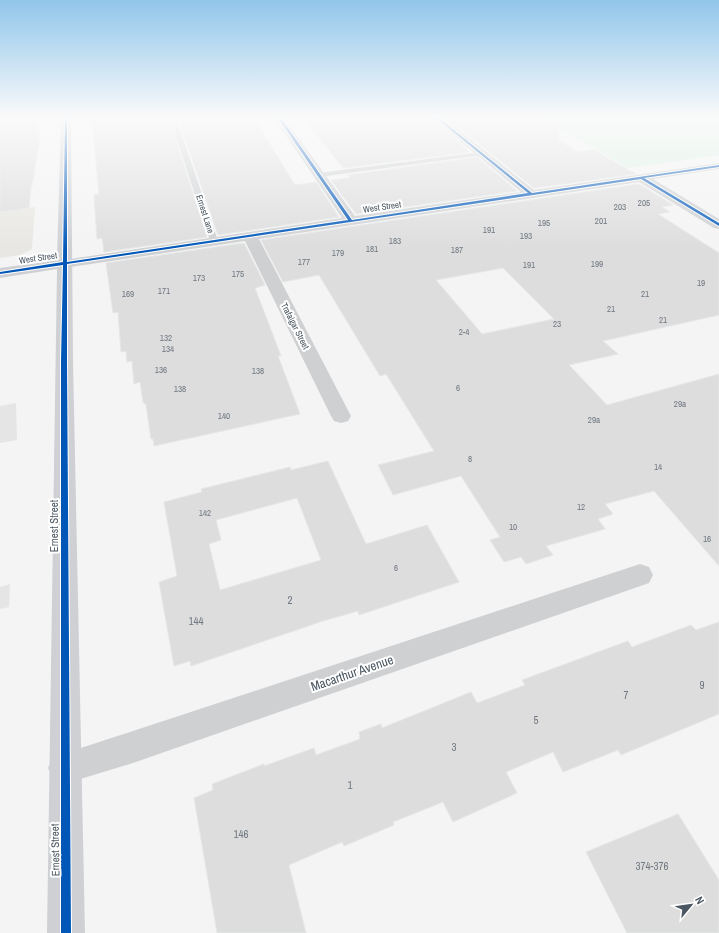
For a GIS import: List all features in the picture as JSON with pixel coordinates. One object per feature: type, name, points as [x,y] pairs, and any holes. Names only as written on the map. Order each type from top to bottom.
[{"type":"street","name":"Ernest Street","points":[[65,162],[64,768],[66,933]]},
{"type":"street","points":[[310,162],[351,221]]},
{"type":"street","points":[[491,162],[531,194]]},
{"type":"street","name":"West Street","points":[[0,273],[719,166]]},
{"type":"street","points":[[642,178],[719,225]]},
{"type":"street","name":"Trafalgar Street","points":[[250,236],[341,416]]},
{"type":"street","name":"Macarthur Avenue","points":[[64,768],[133,747],[640,576]]},
{"type":"lane","name":"Ernest Lane","points":[[188,162],[214,241]]},
{"type":"lane","points":[[319,175],[423,162]]},
{"type":"shaded area","points":[[35,207],[32,249],[20,255],[0,258],[0,211]]},
{"type":"shaded area","points":[[16,403],[17,440],[0,443],[0,406]]},
{"type":"shaded area","points":[[10,584],[9,607],[0,609],[0,587]]},
{"type":"green space","points":[[617,162],[674,162],[629,168]]},
{"type":"building","points":[[0,162],[36,162],[31,186],[29,208],[0,212]]},
{"type":"building","points":[[96,162],[183,162],[207,237],[104,252],[102,238],[97,239],[94,195],[99,194]]},
{"type":"building","points":[[193,162],[281,162],[295,185],[316,182],[339,217],[218,235]]},
{"type":"building","points":[[338,162],[394,162],[343,168]]},
{"type":"building","points":[[444,162],[482,162],[517,191],[356,214],[331,180],[350,178],[348,175]]},
{"type":"building","points":[[501,162],[614,162],[636,174],[534,188]]},
{"type":"building","points":[[639,184],[673,205],[662,207],[670,212],[658,214],[719,253],[719,315],[603,341],[618,354],[569,365],[607,405],[719,374],[719,566],[654,491],[605,504],[613,514],[598,519],[605,529],[546,546],[553,555],[526,564],[521,557],[504,562],[490,540],[500,537],[461,476],[393,495],[378,465],[434,451],[386,374],[380,376],[319,275],[283,282],[261,240]],"holes":[[[503,268],[554,319],[482,334],[436,280]]]},
{"type":"building","points":[[244,243],[265,285],[255,288],[281,356],[278,356],[300,414],[154,446],[153,439],[151,439],[146,405],[143,402],[140,382],[134,384],[132,361],[127,362],[126,351],[121,352],[118,312],[113,313],[106,263]]},
{"type":"building","points":[[328,461],[366,544],[427,525],[459,582],[359,615],[358,611],[323,621],[191,666],[190,661],[174,666],[159,582],[177,576],[164,502],[202,492],[201,489],[290,467],[291,470]],"holes":[[[297,498],[321,560],[220,590],[209,544],[221,540],[216,520]]]},
{"type":"building","points":[[719,622],[719,714],[621,755],[618,750],[563,772],[553,752],[506,772],[517,793],[453,822],[443,802],[393,822],[394,825],[344,846],[342,842],[289,865],[306,933],[217,933],[194,798],[213,790],[212,784],[264,764],[264,766],[314,748],[316,755],[360,739],[359,732],[381,724],[382,728],[471,692],[477,703],[525,685],[522,680],[628,641],[632,647],[691,625],[696,630]]},
{"type":"building","points":[[678,814],[719,880],[719,933],[627,933],[586,852]]},
{"type":"cycle path","points":[[66,162],[64,361],[66,933]]},
{"type":"cycle path","points":[[309,162],[351,221]]},
{"type":"cycle path","points":[[491,162],[531,194]]},
{"type":"cycle path","points":[[0,273],[719,166]]},
{"type":"cycle path","points":[[642,178],[719,225]]}]
